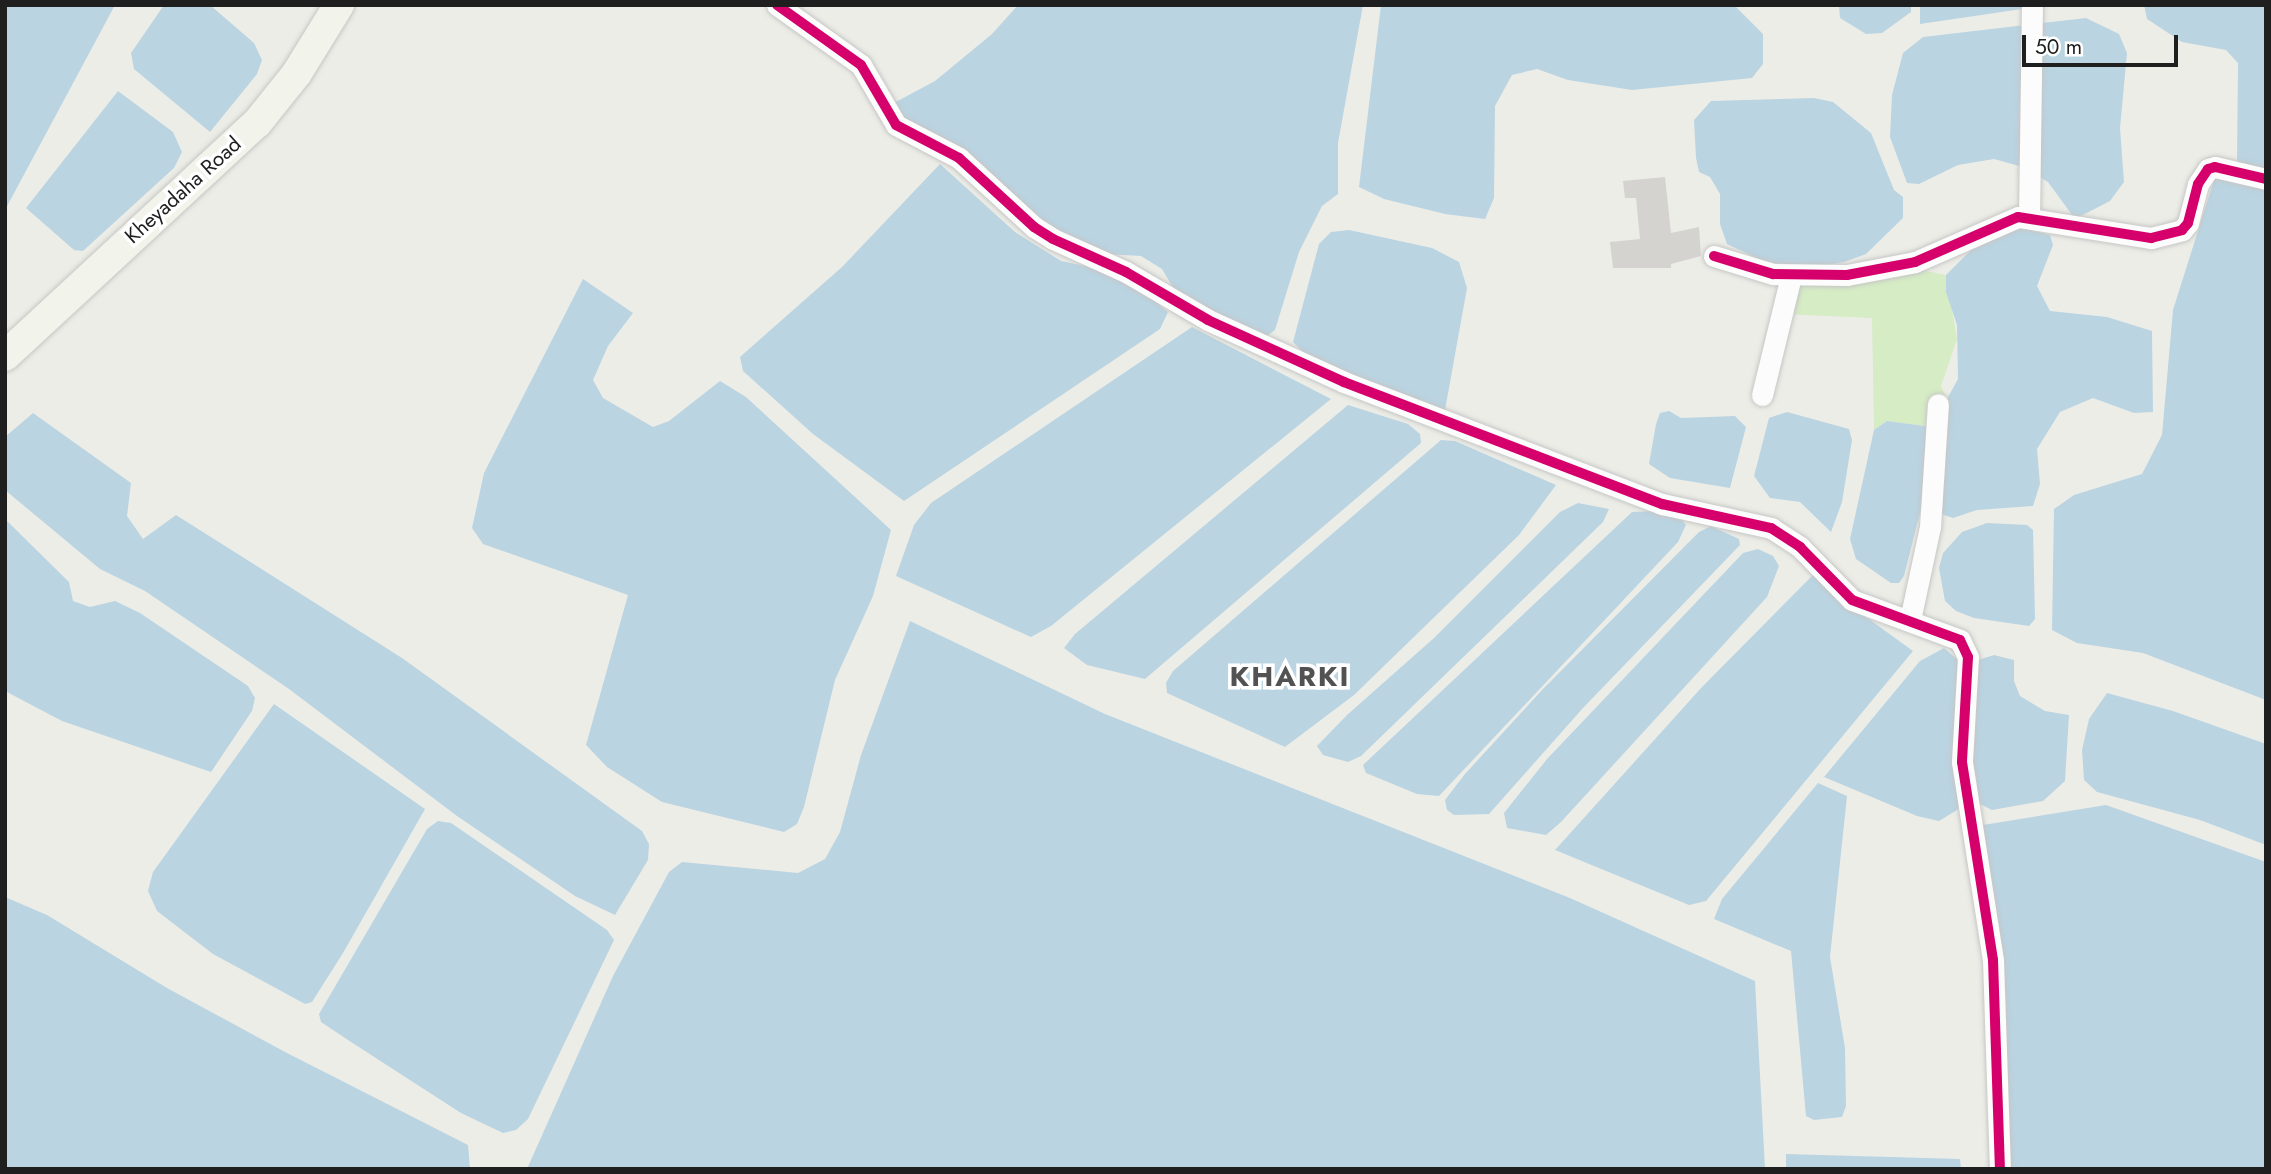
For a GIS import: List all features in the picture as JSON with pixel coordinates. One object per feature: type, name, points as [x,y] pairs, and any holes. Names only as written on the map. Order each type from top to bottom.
[{"type":"main road","name":"Kheyadaha Road","points":[[5,356],[257,123],[297,73],[339,5]]},
{"type":"street","points":[[777,5],[861,65],[896,125],[959,158],[1053,239],[1126,272],[1208,320],[1344,382],[1662,504],[1771,528],[1800,547],[1852,600],[1960,640],[1967,649],[1962,762],[1993,960],[2000,1169]]},
{"type":"street","points":[[2029,218],[2032,5]]},
{"type":"street","points":[[1714,256],[1737,267],[1791,276],[1847,275],[1915,262],[2001,221],[2029,218],[2151,238],[2167,236],[2188,223],[2198,184],[2208,169],[2215,167],[2266,179]]},
{"type":"street","points":[[1762,395],[1791,276]]},
{"type":"street","points":[[1910,620],[1931,515],[1938,404]]},
{"type":"green space","points":[[1906,267],[1946,275],[1957,339],[1941,386],[1947,399],[1932,427],[1887,421],[1874,430],[1872,318],[1781,314],[1791,276]]},
{"type":"water","points":[[5,5],[115,5],[5,210]]},
{"type":"water","points":[[164,5],[210,5],[254,43],[262,60],[257,74],[210,132],[134,69],[131,53]]},
{"type":"water","points":[[1018,5],[1363,5],[1338,143],[1338,194],[1322,206],[1299,252],[1275,330],[1264,338],[1179,298],[1162,269],[1141,256],[1107,254],[1054,232],[897,119],[892,104],[935,81],[992,34]]},
{"type":"water","points":[[1381,5],[1734,5],[1763,34],[1763,64],[1752,78],[1632,90],[1568,80],[1537,69],[1512,75],[1495,106],[1494,198],[1485,219],[1445,214],[1384,199],[1359,187]]},
{"type":"water","points":[[1839,5],[1911,5],[1911,12],[1882,33],[1866,34],[1840,18]]},
{"type":"water","points":[[1920,5],[2049,5],[1920,24]]},
{"type":"water","points":[[2144,5],[2266,5],[2266,170],[2237,163],[2238,63],[2226,50],[2182,42],[2147,19]]},
{"type":"water","points":[[2086,18],[2119,34],[2127,53],[2120,128],[2124,182],[2110,201],[2075,219],[2048,182],[2023,167],[1994,159],[1958,165],[1919,184],[1907,183],[1890,137],[1892,95],[1903,53],[1923,37]]},
{"type":"water","points":[[118,91],[173,132],[182,152],[174,168],[83,251],[74,250],[26,208]]},
{"type":"water","points":[[1814,98],[1833,102],[1871,133],[1894,190],[1903,197],[1903,218],[1866,254],[1844,262],[1816,267],[1765,262],[1727,244],[1720,224],[1720,194],[1710,177],[1699,172],[1694,120],[1711,101]]},
{"type":"water","points":[[940,164],[1015,232],[1061,261],[1095,268],[1146,294],[1168,312],[1160,329],[904,501],[813,434],[743,371],[740,357],[842,267]]},
{"type":"water","points":[[2215,177],[2266,189],[2266,700],[2143,653],[2077,643],[2052,630],[2054,509],[2074,495],[2142,474],[2162,435],[2173,310]]},
{"type":"water","points":[[2018,227],[2050,235],[2053,245],[2037,286],[2050,311],[2107,317],[2152,331],[2153,412],[2134,413],[2093,398],[2060,412],[2037,449],[2040,484],[2033,506],[1977,510],[1953,518],[1941,514],[1947,399],[1958,379],[1957,325],[1946,292],[1946,275],[1971,250]]},
{"type":"water","points":[[1349,230],[1432,248],[1459,262],[1467,288],[1445,410],[1427,409],[1303,352],[1293,342],[1319,244],[1331,232]]},
{"type":"water","points":[[583,279],[633,313],[608,346],[593,380],[603,398],[653,427],[669,421],[720,381],[746,397],[891,530],[873,596],[835,680],[804,807],[797,824],[784,832],[662,802],[607,767],[586,745],[628,595],[483,544],[472,528],[484,473]]},
{"type":"water","points":[[1192,327],[1331,399],[1051,626],[1031,637],[896,576],[914,525],[931,503]]},
{"type":"water","points":[[1348,405],[1408,424],[1420,434],[1421,443],[1145,679],[1087,665],[1064,648],[1075,634]]},
{"type":"water","points":[[1669,411],[1681,418],[1735,416],[1746,427],[1730,488],[1670,478],[1649,464],[1660,413]]},
{"type":"water","points":[[1787,412],[1849,429],[1852,440],[1842,502],[1831,532],[1800,502],[1770,498],[1754,476],[1769,418]]},
{"type":"water","points":[[33,413],[131,483],[127,516],[143,539],[176,515],[402,658],[642,831],[649,844],[648,860],[615,915],[575,896],[457,816],[289,689],[145,591],[100,569],[5,490],[5,437]]},
{"type":"water","points":[[1887,421],[1932,427],[1925,493],[1904,576],[1899,583],[1891,583],[1856,559],[1850,539],[1874,430]]},
{"type":"water","points":[[1441,440],[1455,441],[1556,485],[1519,535],[1354,695],[1285,747],[1167,693],[1166,683],[1173,671]]},
{"type":"water","points":[[1578,503],[1609,509],[1603,522],[1361,756],[1348,762],[1323,755],[1317,746],[1347,715],[1434,638],[1560,512]]},
{"type":"water","points":[[1657,511],[1680,517],[1686,525],[1678,542],[1439,796],[1417,794],[1366,773],[1363,765],[1632,512]]},
{"type":"water","points":[[5,519],[69,582],[73,601],[90,607],[115,601],[140,613],[248,686],[255,698],[252,711],[211,772],[62,721],[5,691]]},
{"type":"water","points":[[1987,523],[2027,525],[2033,530],[2035,619],[2029,626],[1974,618],[1956,611],[1945,601],[1939,568],[1943,553],[1962,532]]},
{"type":"water","points":[[1711,526],[1739,539],[1740,545],[1583,708],[1489,814],[1454,815],[1447,810],[1445,800],[1465,774],[1542,690],[1699,532]]},
{"type":"water","points":[[1758,549],[1773,556],[1779,566],[1767,597],[1561,822],[1546,835],[1507,828],[1504,813],[1547,759],[1743,553]]},
{"type":"water","points":[[1818,570],[1862,614],[1913,651],[1706,901],[1689,905],[1555,850],[1702,687]]},
{"type":"water","points":[[910,621],[1105,714],[1570,898],[1755,981],[1765,1169],[527,1169],[613,976],[669,872],[682,862],[798,873],[825,859],[840,832],[861,755]]},
{"type":"water","points":[[1944,648],[1958,660],[1962,802],[1957,810],[1939,821],[1917,816],[1824,777],[1920,661]]},
{"type":"water","points":[[1994,655],[2014,660],[2014,681],[2020,696],[2045,711],[2069,715],[2065,781],[2043,801],[1992,810],[1974,801],[1970,784],[1978,660]]},
{"type":"water","points":[[2107,693],[2173,711],[2266,744],[2266,845],[2200,820],[2097,792],[2084,780],[2082,750],[2089,719]]},
{"type":"water","points":[[274,704],[425,809],[343,953],[312,1002],[305,1004],[213,954],[157,911],[148,891],[153,872]]},
{"type":"water","points":[[1818,783],[1847,796],[1830,957],[1845,1048],[1846,1106],[1842,1117],[1814,1120],[1806,1116],[1791,951],[1714,919],[1722,899]]},
{"type":"water","points":[[2106,805],[2266,862],[2266,1169],[2004,1169],[1983,825]]},
{"type":"water","points":[[438,821],[451,823],[607,930],[614,940],[528,1119],[516,1130],[503,1133],[461,1113],[351,1042],[321,1022],[319,1014],[427,829]]},
{"type":"water","points":[[5,897],[47,915],[167,988],[287,1053],[468,1145],[470,1169],[5,1169]]},
{"type":"water","points":[[1786,1154],[1960,1159],[1961,1169],[1786,1169]]},
{"type":"building","points":[[1665,177],[1671,233],[1699,227],[1701,256],[1671,264],[1671,268],[1613,268],[1610,242],[1640,239],[1636,198],[1625,198],[1623,181]]},
{"type":"cycle path","points":[[777,5],[861,65],[896,125],[959,158],[1034,227],[1053,239],[1126,272],[1208,320],[1344,382],[1662,504],[1771,528],[1800,547],[1852,600],[1960,640],[1968,657],[1962,762],[1993,960],[2000,1169]]},
{"type":"cycle path","points":[[1714,256],[1773,274],[1847,275],[1915,262],[2018,217],[2151,238],[2182,230],[2188,223],[2198,184],[2208,169],[2215,167],[2266,179]]},
{"type":"district","name":"KHARKI","points":[[1290,677]]}]
